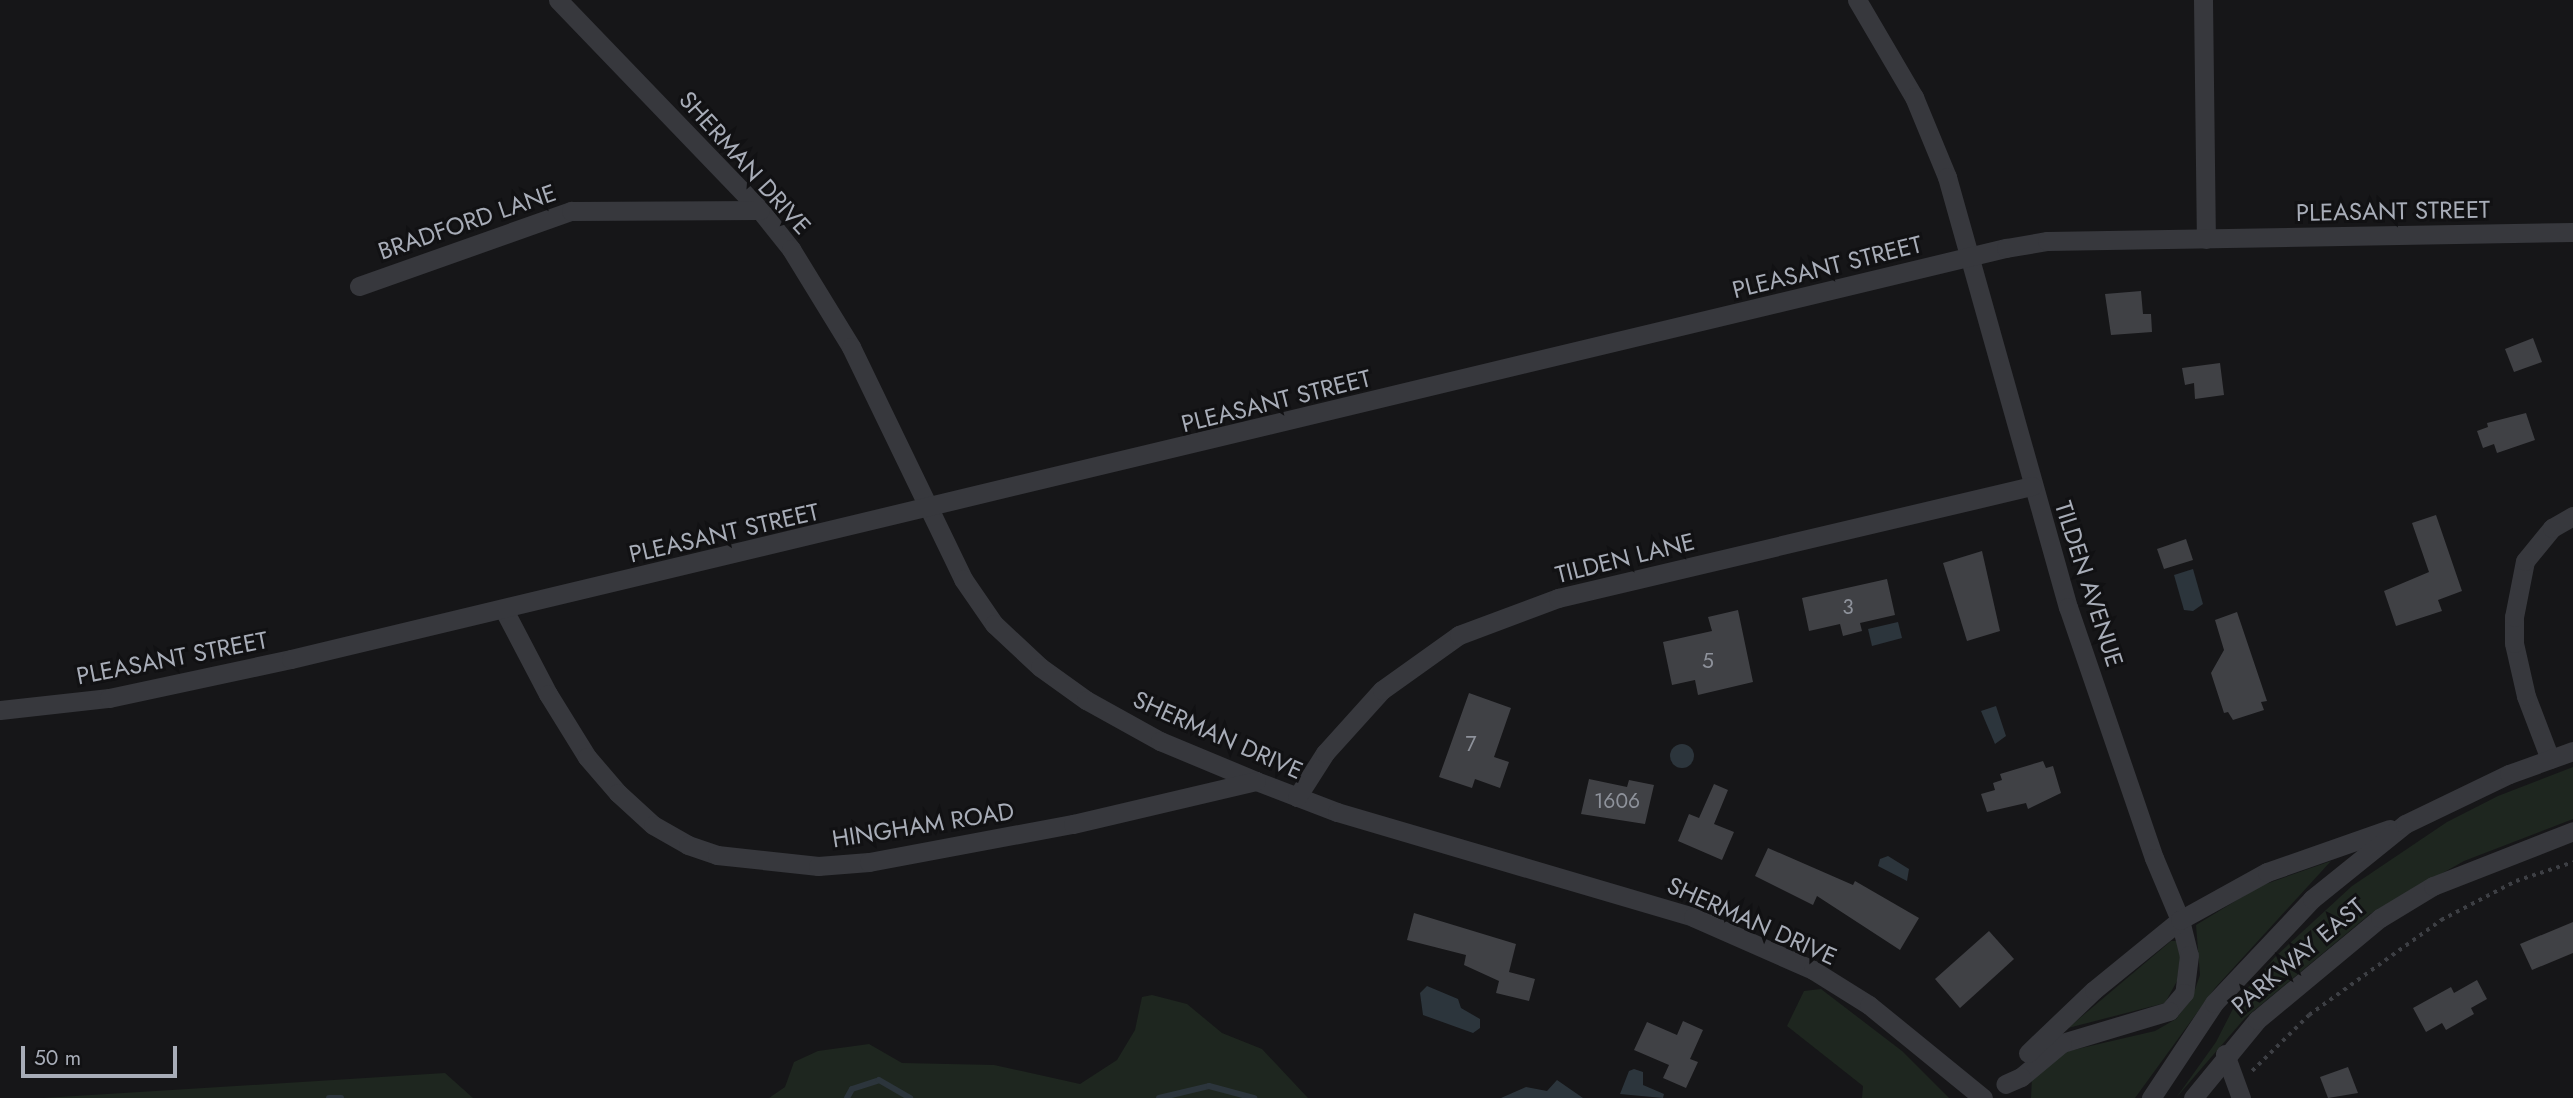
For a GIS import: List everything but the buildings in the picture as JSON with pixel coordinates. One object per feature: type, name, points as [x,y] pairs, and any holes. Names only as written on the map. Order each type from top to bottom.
[{"type":"street","name":"SHERMAN DRIVE","points":[[558,0],[760,210],[791,249],[851,348],[963,579],[994,624],[1040,667],[1086,700],[1160,741],[1256,781],[1297,797],[1705,922],[1815,971],[1869,1005],[1983,1098]]},
{"type":"street","name":"TILDEN AVENUE","points":[[1857,0],[1914,97],[1947,177],[2068,607],[2154,858],[2180,920],[2188,972],[2178,1003],[2160,1016],[2062,1043],[2021,1077],[2005,1084]]},
{"type":"street","points":[[2203,0],[2206,239]]},
{"type":"street","name":"BRADFORD LANE","points":[[359,286],[571,211],[760,210]]},
{"type":"street","name":"PLEASANT STREET","points":[[0,710],[109,698],[505,610],[2047,241],[2573,232]]},
{"type":"street","name":"TILDEN LANE","points":[[1297,797],[1325,753],[1382,690],[1459,635],[1558,598],[2032,486]]},
{"type":"street","points":[[2550,759],[2526,696],[2514,643],[2514,617],[2525,561],[2552,528],[2573,516]]},
{"type":"street","name":"HINGHAM ROAD","points":[[505,610],[548,694],[587,757],[618,793],[653,825],[688,845],[717,855],[818,866],[869,862],[1073,824],[1256,781]]},
{"type":"street","name":"PARKWAY EAST","points":[[2005,1084],[2011,1069],[2094,990],[2180,920],[2267,872],[2405,824],[2573,751]]},
{"type":"street","name":"PARKWAY EAST","points":[[2151,1098],[2214,1003],[2281,926],[2405,824]]},
{"type":"street","name":"PARKWAY EAST","points":[[2193,1098],[2225,1054],[2336,950],[2380,918],[2432,886],[2573,831]]},
{"type":"street","points":[[2225,1054],[2241,1098]]},
{"type":"street","points":[[1989,1098],[2005,1084]]},
{"type":"path","points":[[2245,1078],[2309,1015],[2419,935],[2515,881],[2573,862]]},
{"type":"shaded area","points":[[2193,569],[2203,604],[2193,611],[2184,610],[2174,575]]},
{"type":"shaded area","points":[[1898,622],[1902,638],[1872,646],[1868,629]]},
{"type":"shaded area","points":[[1996,706],[2006,736],[1995,744],[1981,711]]},
{"type":"shaded area","points":[[1682,744],[1693,751],[1694,756],[1687,767],[1682,768],[1671,761],[1670,756],[1677,745]]},
{"type":"shaded area","points":[[2573,767],[2573,819],[2464,861],[2370,914],[2245,1018],[2176,1098],[2216,1042],[2238,999],[2276,956],[2352,886],[2447,822],[2498,796]]},
{"type":"shaded area","points":[[1888,856],[1909,869],[1907,881],[1878,866],[1880,859]]},
{"type":"shaded area","points":[[2331,861],[2215,988],[2135,1098],[2031,1098],[2032,1076],[2060,1053],[2155,1031],[2176,1019],[2192,998],[2200,975],[2196,925],[2260,886]]},
{"type":"shaded area","points":[[2171,941],[2177,941],[2181,950],[2177,981],[2165,1003],[2068,1028]]},
{"type":"shaded area","points":[[1427,986],[1458,999],[1461,1008],[1480,1019],[1480,1028],[1473,1033],[1423,1015],[1420,993]]},
{"type":"shaded area","points":[[1821,989],[1902,1051],[1949,1098],[1862,1098],[1863,1086],[1787,1026],[1804,991]]},
{"type":"shaded area","points":[[1152,995],[1187,1004],[1222,1033],[1262,1049],[1308,1098],[769,1098],[785,1087],[794,1062],[818,1051],[869,1044],[902,1063],[994,1065],[1080,1084],[1117,1060],[1135,1030],[1142,997]]},
{"type":"shaded area","points":[[1634,1069],[1643,1072],[1643,1085],[1664,1094],[1663,1098],[1620,1094],[1629,1071]]},
{"type":"shaded area","points":[[445,1073],[473,1098],[43,1098]]},
{"type":"shaded area","points":[[1557,1080],[1583,1098],[1501,1098],[1526,1087],[1547,1091]]},
{"type":"waterway","points":[[847,1098],[852,1089],[879,1080],[910,1098]]},
{"type":"waterway","points":[[1159,1098],[1209,1086],[1254,1098]]},
{"type":"waterway","points":[[329,1098],[341,1098]]}]
